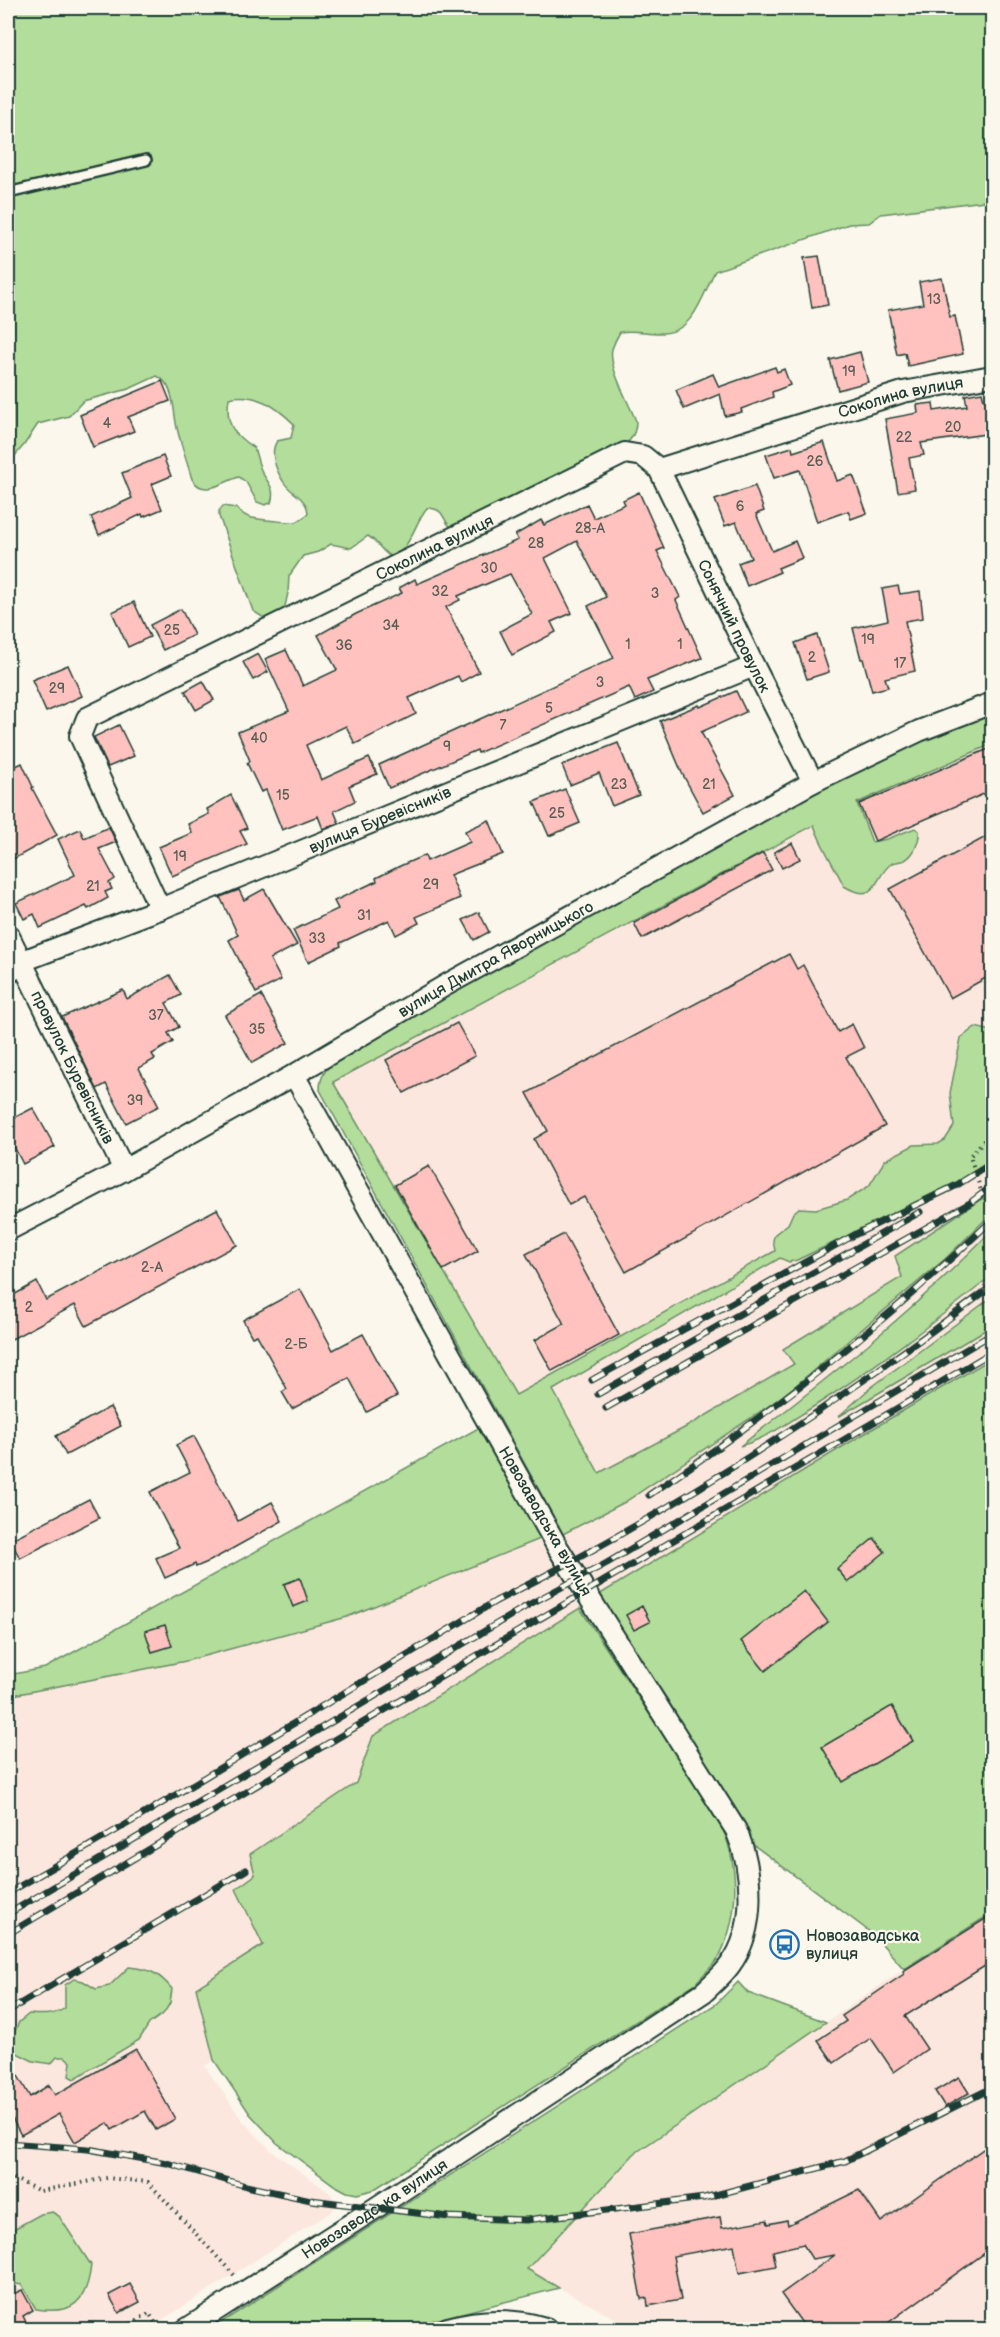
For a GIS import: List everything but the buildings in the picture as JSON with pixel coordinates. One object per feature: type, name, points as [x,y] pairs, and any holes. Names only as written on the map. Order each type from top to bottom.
[{"type":"street","name":"Соколина вулиця","points":[[160,909],[80,736],[87,718],[625,453],[644,456],[659,469],[903,392],[993,376]]},
{"type":"street","name":"Сонячний провулок","points":[[659,469],[813,782]]},
{"type":"street","name":"вулиця Буревісників","points":[[14,968],[754,666]]},
{"type":"street","name":"вулиця Дмитра Яворницького","points":[[8,1230],[124,1170],[294,1075],[457,979],[813,782],[919,731],[993,703]]},
{"type":"street","name":"провулок Буревісників","points":[[8,934],[14,968],[124,1170]]},
{"type":"street","name":"Новозаводська вулиця","points":[[185,2330],[704,1992],[730,1965],[747,1933],[749,1902],[743,1846],[736,1830],[558,1548],[294,1075]]},
{"type":"street","points":[[448,2330],[495,2321],[527,2324],[545,2330]]},
{"type":"lane","points":[[8,193],[146,160]]},
{"type":"path","points":[[988,1136],[970,1156],[982,1194],[993,1209]]},
{"type":"path","points":[[8,2176],[40,2191],[107,2178],[148,2182],[248,2289]]},
{"type":"path","points":[[121,2330],[149,2313],[160,2330]]},
{"type":"shaded area","points":[[992,744],[992,1122],[960,1148],[516,1395],[333,1082],[853,803]]},
{"type":"shaded area","points":[[992,1159],[992,1192],[951,1221],[902,1277],[783,1349],[795,1364],[688,1426],[599,1473],[552,1391],[867,1208],[876,1221],[956,1182]]},
{"type":"shaded area","points":[[992,1213],[992,1230],[979,1245],[824,1381],[742,1445],[762,1440],[836,1392],[941,1316],[992,1275],[992,1297],[869,1389],[841,1414],[992,1326],[992,1358],[597,1596],[563,1534],[625,1501],[782,1397],[945,1259]]},
{"type":"shaded area","points":[[540,1539],[580,1608],[373,1736],[356,1783],[250,1854],[256,1875],[236,1889],[264,1945],[207,2035],[214,2060],[205,2066],[243,2121],[272,2151],[330,2193],[334,2199],[334,2208],[148,2329],[8,2330],[8,1696],[186,1661],[347,1617]]},
{"type":"shaded area","points":[[992,1913],[992,2329],[634,2329],[527,2270],[634,2154],[904,1969]]},
{"type":"green space","points":[[8,8],[992,8],[992,200],[881,214],[869,223],[849,224],[715,271],[696,310],[683,326],[663,333],[620,332],[612,349],[613,365],[636,421],[636,427],[630,440],[623,447],[453,529],[438,510],[427,508],[408,542],[398,554],[391,557],[368,536],[351,548],[331,544],[318,552],[303,556],[289,576],[284,611],[267,620],[253,611],[219,511],[223,506],[236,508],[249,517],[293,522],[308,514],[305,503],[286,486],[276,467],[274,451],[277,441],[291,438],[294,424],[272,406],[256,399],[239,397],[229,398],[228,407],[232,428],[254,448],[261,469],[271,486],[271,503],[265,505],[257,502],[246,482],[239,477],[214,487],[197,485],[192,479],[170,392],[163,380],[157,376],[129,389],[83,401],[69,416],[38,424],[8,464]]},
{"type":"green space","points":[[992,706],[992,744],[857,803],[872,842],[915,828],[919,831],[917,843],[911,855],[905,860],[894,862],[885,869],[869,891],[863,893],[844,886],[814,825],[333,1082],[516,1395],[775,1251],[773,1240],[775,1234],[788,1224],[793,1213],[799,1208],[816,1209],[847,1200],[869,1186],[885,1160],[914,1145],[938,1144],[945,1140],[954,1126],[950,1093],[961,1038],[975,1027],[992,1031],[992,1159],[982,1169],[942,1191],[797,1260],[789,1262],[780,1258],[553,1390],[599,1473],[688,1426],[794,1364],[783,1349],[902,1277],[895,1256],[992,1192],[992,1213],[945,1259],[782,1397],[625,1502],[563,1534],[320,1090],[324,1073],[336,1061],[474,980],[819,790]]},
{"type":"green space","points":[[992,1230],[992,1276],[860,1376],[778,1429],[740,1446],[902,1315]]},
{"type":"green space","points":[[992,1297],[992,1326],[838,1417],[869,1389]]},
{"type":"green space","points":[[992,1358],[992,1913],[904,1969],[874,1935],[751,1843],[667,1699],[597,1596]]},
{"type":"green space","points":[[482,1426],[540,1539],[347,1617],[186,1661],[8,1696],[8,1675],[45,1668]]},
{"type":"green space","points":[[580,1608],[718,1819],[730,1852],[735,1886],[732,1921],[727,1938],[718,1959],[696,1983],[373,2190],[357,2194],[347,2192],[277,2143],[250,2114],[214,2060],[196,1988],[263,1945],[236,1889],[255,1875],[250,1854],[356,1783],[373,1736]]},
{"type":"green space","points":[[129,1967],[154,1973],[172,1989],[170,2003],[164,2013],[149,2024],[139,2040],[74,2079],[69,2076],[71,2062],[65,2057],[57,2057],[51,2064],[33,2061],[15,2052],[11,2041],[19,2022],[29,2014],[52,2014],[65,2008],[65,1985],[74,1979],[83,1981],[96,1989],[109,1986]]},
{"type":"green space","points":[[738,1982],[748,1993],[826,2022],[634,2154],[527,2269],[559,2288],[400,2329],[211,2329],[716,2004]]},
{"type":"green space","points":[[52,2212],[59,2216],[91,2265],[82,2297],[76,2303],[60,2310],[36,2309],[22,2285],[16,2284],[8,2277],[8,2232],[41,2214]]},
{"type":"railway","points":[[592,1380],[856,1234],[957,1185],[992,1163]]},
{"type":"railway","points":[[606,1408],[970,1203],[992,1186]]},
{"type":"railway","points":[[598,1394],[920,1212]]},
{"type":"railway","points":[[649,1495],[740,1432],[827,1365],[911,1295],[992,1220]]},
{"type":"railway","points":[[8,1893],[139,1817],[496,1601],[626,1531],[689,1494],[813,1415],[992,1286]]},
{"type":"railway","points":[[8,1914],[530,1604],[607,1563],[992,1334]]},
{"type":"railway","points":[[8,1934],[253,1787],[992,1352]]},
{"type":"railway","points":[[8,2011],[246,1870]]},
{"type":"railway","points":[[8,2143],[88,2149],[167,2163],[246,2186],[311,2200],[449,2217],[526,2220],[704,2198],[845,2161],[992,2088]]},
{"type":"place","name":"Новозаводська вулиця","points":[[785,1944]]}]
